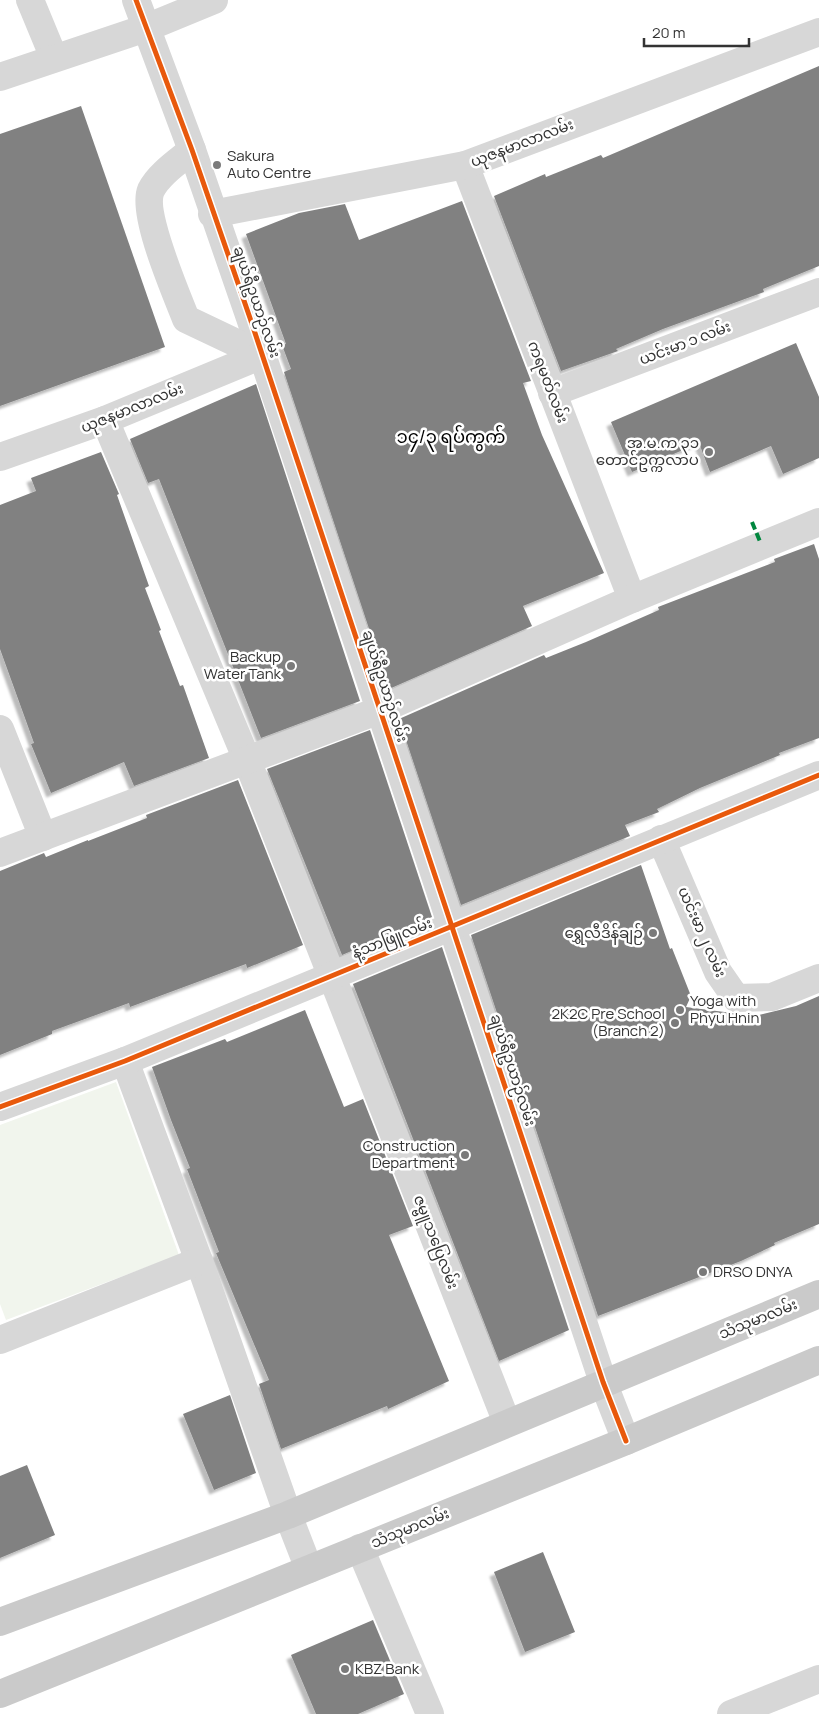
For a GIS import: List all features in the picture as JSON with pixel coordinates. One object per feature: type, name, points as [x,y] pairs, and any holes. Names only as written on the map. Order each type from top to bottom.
[{"type":"main road","name":"သံသုမာလမ်း","points":[[0,1622],[288,1515],[603,1382],[819,1294]]},
{"type":"main road","name":"သံသုမာလမ်း","points":[[0,1694],[626,1441],[819,1360]]},
{"type":"street","points":[[30,0],[54,58]]},
{"type":"street","name":"ချယ်ရီဥယာဉ်လမ်း","points":[[136,0],[192,150],[603,1382],[626,1441]]},
{"type":"street","points":[[0,77],[146,28],[214,0]]},
{"type":"street","name":"ယုဇနမာလာလမ်း","points":[[212,214],[464,165],[819,32]]},
{"type":"street","points":[[192,150],[165,172],[152,189],[147,203],[166,267],[186,319],[262,356]]},
{"type":"street","name":"ကရမတ်လမ်း","points":[[464,165],[632,599]]},
{"type":"street","name":"ယင်းမာ ၁ လမ်း","points":[[552,393],[819,292]]},
{"type":"street","name":"ယုဇနမာလာလမ်း","points":[[0,457],[105,420],[262,356]]},
{"type":"street","name":"ဇမ္ဗူသပြေလမ်း","points":[[105,420],[247,760],[507,1423]]},
{"type":"street","points":[[0,853],[380,710],[632,599],[819,522]]},
{"type":"street","points":[[0,730],[43,837]]},
{"type":"street","name":"နံ့သာဖြူလမ်း","points":[[0,1107],[124,1060],[333,976],[819,775]]},
{"type":"street","name":"ယင်းမာ ၂ လမ်း","points":[[661,839],[718,972],[736,998],[772,997],[819,978]]},
{"type":"street","points":[[124,1060],[199,1261],[288,1515],[309,1569]]},
{"type":"street","points":[[0,1340],[199,1261]]},
{"type":"street","points":[[360,1548],[430,1714]]},
{"type":"street","points":[[732,1714],[819,1679]]},
{"type":"shaded area","points":[[116,1082],[179,1255],[6,1320],[0,1304],[0,1125]]},
{"type":"building","points":[[819,66],[819,266],[763,289],[764,292],[663,329],[616,349],[618,351],[561,371],[494,196],[545,174],[546,177],[601,155],[603,158]]},
{"type":"building","points":[[81,106],[165,347],[0,406],[0,134]]},
{"type":"building","points":[[462,201],[531,381],[523,383],[542,435],[604,573],[523,606],[532,626],[389,689],[284,372],[291,369],[282,345],[286,344],[246,234],[299,213],[345,204],[359,240]]},
{"type":"building","points":[[796,343],[819,397],[819,458],[783,474],[771,446],[710,472],[699,443],[632,472],[611,422]]},
{"type":"building","points":[[256,384],[360,701],[261,738],[159,479],[148,483],[130,439]]},
{"type":"building","points":[[101,452],[119,494],[117,495],[149,586],[145,588],[161,630],[159,631],[180,686],[183,685],[209,758],[134,786],[124,762],[51,793],[31,744],[34,743],[0,649],[0,505],[36,491],[31,478]]},
{"type":"building","points":[[814,544],[819,559],[819,738],[779,753],[780,755],[700,788],[657,809],[659,812],[625,825],[630,836],[461,905],[399,719],[544,655],[546,658],[586,642],[659,610],[658,607],[775,562],[774,559]]},
{"type":"building","points":[[370,730],[432,917],[342,955],[267,769]]},
{"type":"building","points":[[238,780],[303,945],[247,968],[246,964],[130,1007],[129,1003],[52,1031],[52,1034],[0,1055],[0,871],[44,853],[46,857],[88,841],[147,818],[146,815]]},
{"type":"building","points":[[641,865],[670,949],[672,948],[691,996],[686,1007],[755,1016],[796,1006],[819,996],[819,1224],[774,1243],[775,1245],[741,1261],[598,1316],[471,935]]},
{"type":"building","points":[[442,947],[569,1330],[499,1361],[353,984]]},
{"type":"building","points":[[305,1010],[344,1107],[363,1099],[413,1226],[389,1235],[449,1381],[388,1409],[387,1406],[281,1449],[259,1384],[269,1380],[216,1253],[219,1252],[187,1169],[190,1168],[152,1067],[225,1039],[227,1042]]},
{"type":"building","points":[[230,1395],[256,1473],[214,1490],[183,1414]]},
{"type":"building","points":[[27,1465],[55,1535],[0,1558],[0,1476]]},
{"type":"building","points":[[543,1552],[575,1632],[525,1652],[494,1572]]},
{"type":"building","points":[[373,1620],[404,1694],[358,1714],[316,1714],[291,1655]]},
{"type":"marked path","points":[[752,522],[761,544]]},
{"type":"cycle path","points":[[136,0],[192,150],[250,318],[603,1382],[626,1441]]},
{"type":"cycle path","points":[[0,1107],[125,1061],[819,775]]},
{"type":"place","name":"Sakura Auto Centre","points":[[217,165]]},
{"type":"place","name":"အ.မ.က ၃၁ တောင်ဥက္ကလာပ","points":[[709,452]]},
{"type":"place","name":"Backup Water Tank","points":[[291,666]]},
{"type":"place","name":"ရွှေလီဒိန်ချဉ်","points":[[653,933]]},
{"type":"place","name":"Yoga with Phyu Hnin","points":[[680,1010]]},
{"type":"place","name":"2K2C Pre School (Branch 2)","points":[[675,1023]]},
{"type":"place","name":"Construction Department","points":[[465,1155]]},
{"type":"place","name":"DRSO DNYA","points":[[703,1272]]},
{"type":"place","name":"KBZ Bank","points":[[345,1669]]},
{"type":"district","name":"၁၄/၃ ရပ်ကွက်","points":[[451,437]]}]
